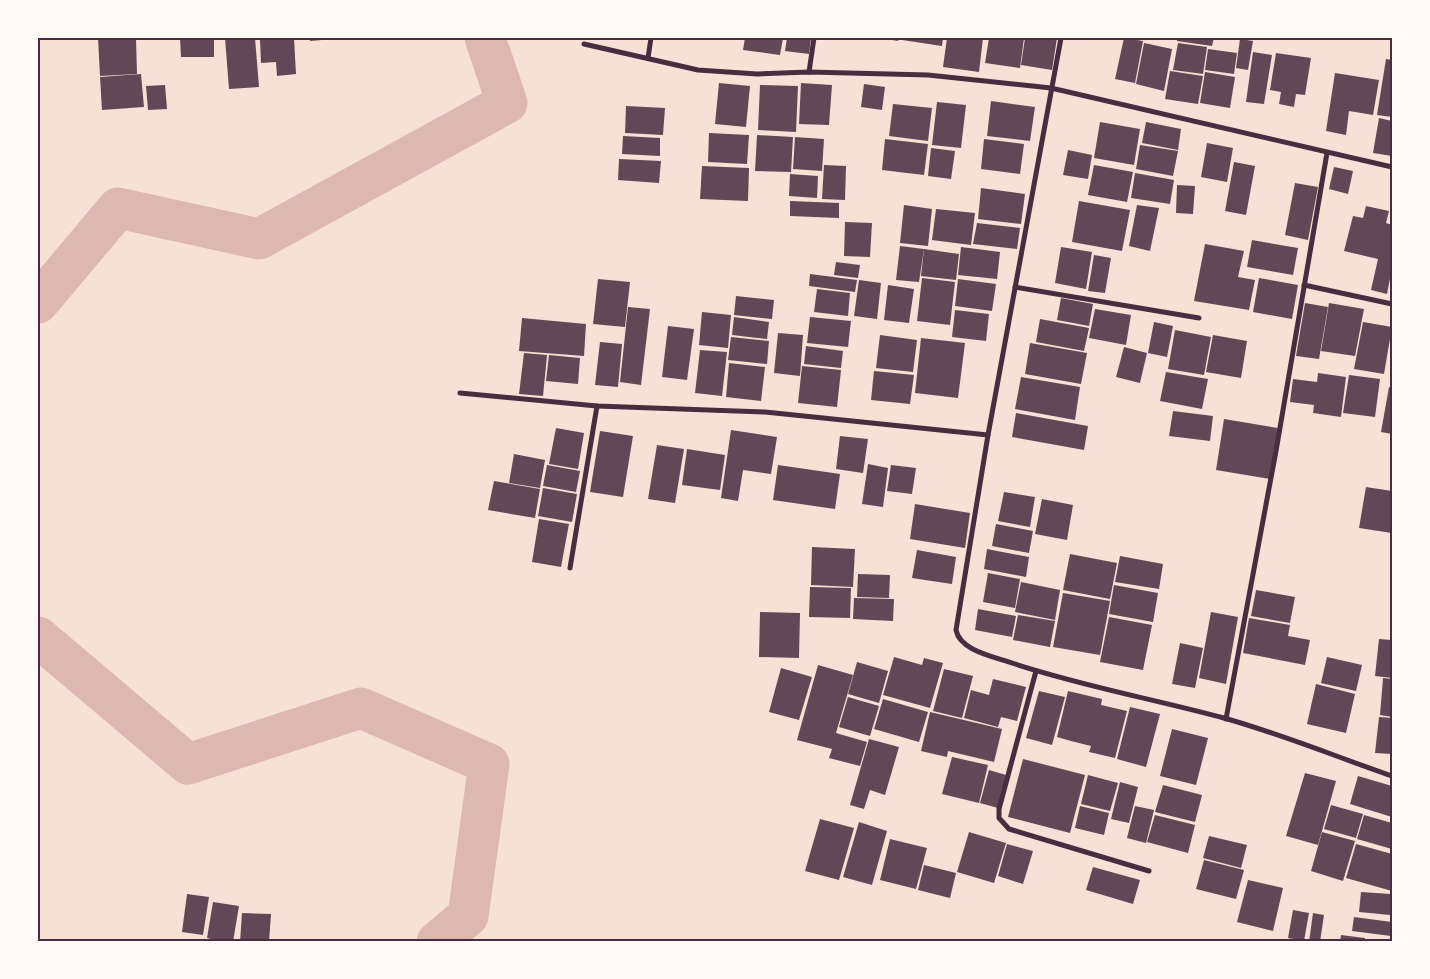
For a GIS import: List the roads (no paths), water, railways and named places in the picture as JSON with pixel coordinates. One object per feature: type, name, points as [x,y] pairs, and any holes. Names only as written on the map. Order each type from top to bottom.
[{"type":"street","points":[[648,58],[652,38]]},
{"type":"street","points":[[809,72],[814,38]]},
{"type":"street","points":[[1061,38],[988,435],[956,630],[957,635],[963,643],[984,653],[1036,671],[1226,718],[1392,776]]},
{"type":"street","points":[[584,44],[698,70],[757,74],[809,72],[928,75],[1051,88],[1392,167]]},
{"type":"street","points":[[1226,718],[1276,451],[1327,153]]},
{"type":"street","points":[[1304,284],[1392,304]]},
{"type":"street","points":[[1015,287],[1200,318]]},
{"type":"street","points":[[460,393],[597,406],[765,412],[988,435]]},
{"type":"street","points":[[570,568],[597,406]]},
{"type":"street","points":[[1036,671],[999,809],[999,818],[1009,829],[1149,871]]},
{"type":"waterway","points":[[38,303],[118,208],[259,239],[507,103],[485,38]]},
{"type":"waterway","points":[[38,637],[188,764],[361,708],[489,764],[468,916],[437,942]]}]
